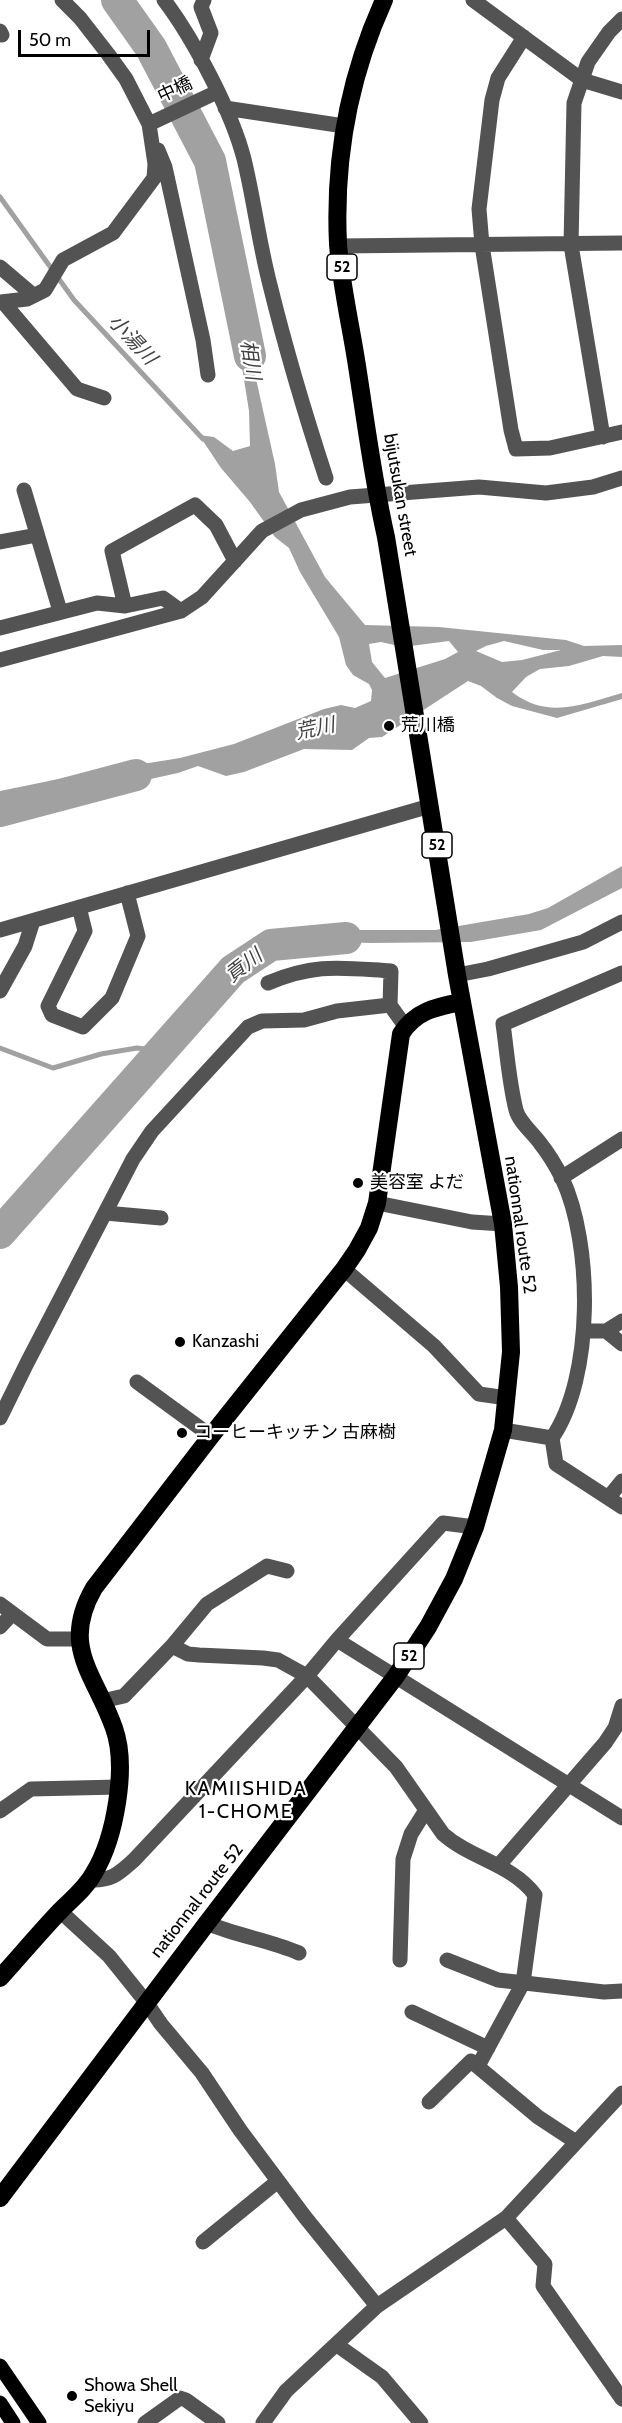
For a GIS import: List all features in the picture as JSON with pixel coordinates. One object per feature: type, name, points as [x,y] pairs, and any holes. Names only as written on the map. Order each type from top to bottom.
[{"type":"highway","name":"bijutsukan street","points":[[384,0],[355,74],[344,126],[338,186],[339,246],[377,495],[386,537],[461,1002]]},
{"type":"highway","points":[[0,1978],[90,1880],[103,1854],[112,1825],[119,1787],[119,1748],[114,1727],[81,1654],[78,1639],[85,1604],[94,1588],[357,1250],[369,1228],[377,1203],[398,1046],[405,1026],[410,1020],[430,1008],[461,1002]]},
{"type":"highway","name":"nationnal route 52","points":[[0,2198],[146,2002],[358,1729],[396,1676],[439,1608],[454,1579],[475,1527],[503,1430],[511,1352],[509,1287],[503,1224],[461,1002]]},
{"type":"main road","points":[[0,2367],[39,2423]]},
{"type":"main road","points":[[0,2403],[14,2423]]},
{"type":"street","points":[[62,0],[80,18],[126,79],[165,166],[203,340],[208,375]]},
{"type":"street","points":[[164,0],[201,60],[225,108],[243,157],[274,303],[326,478]]},
{"type":"street","points":[[201,60],[211,33],[201,7],[204,0]]},
{"type":"street","points":[[473,0],[582,80],[622,92]]},
{"type":"street","points":[[603,437],[571,245],[574,103],[588,62],[609,32],[622,19]]},
{"type":"street","points":[[524,37],[498,78],[492,99],[479,209],[482,245],[511,430],[516,449],[550,448],[622,432]]},
{"type":"street","name":"中橋","points":[[149,127],[217,92]]},
{"type":"street","points":[[225,108],[344,126]]},
{"type":"street","points":[[104,398],[77,388],[2,302],[45,290],[63,260],[113,233],[154,178],[155,164],[149,127]]},
{"type":"street","points":[[339,246],[622,243]]},
{"type":"street","points":[[0,267],[33,295]]},
{"type":"street","points":[[0,660],[181,611],[202,597],[262,531],[301,510],[350,497],[479,488],[546,493],[593,487],[622,478]]},
{"type":"street","points":[[24,490],[60,611]]},
{"type":"street","points":[[125,606],[111,551],[195,505],[216,525],[235,561]]},
{"type":"street","points":[[0,542],[37,535]]},
{"type":"street","points":[[0,628],[97,603],[125,606],[163,598],[181,611]]},
{"type":"street","points":[[0,930],[127,893],[429,798]]},
{"type":"street","points":[[79,907],[85,931],[48,1006],[52,1015],[83,1027],[112,998],[138,936],[127,893]]},
{"type":"street","points":[[0,991],[25,946],[33,921]]},
{"type":"street","points":[[456,970],[488,969],[583,942],[622,921]]},
{"type":"street","points":[[268,984],[288,975],[330,967],[391,971],[390,1005],[405,1026]]},
{"type":"street","points":[[622,972],[503,1024],[516,1113],[540,1142],[561,1178],[574,1216],[584,1270],[584,1331],[577,1372],[563,1422],[552,1438],[556,1464],[622,1507]]},
{"type":"street","points":[[0,1418],[133,1159],[152,1131],[248,1027],[262,1022],[304,1020],[337,1011],[390,1005]]},
{"type":"street","points":[[561,1178],[622,1139]]},
{"type":"street","points":[[377,1203],[472,1222],[503,1224]]},
{"type":"street","points":[[105,1213],[161,1218]]},
{"type":"street","points":[[344,1269],[434,1346],[479,1394],[507,1398]]},
{"type":"street","points":[[584,1331],[606,1331],[622,1321]]},
{"type":"street","points":[[606,1331],[622,1344]]},
{"type":"street","points":[[136,1382],[211,1436]]},
{"type":"street","points":[[503,1430],[552,1438]]},
{"type":"street","points":[[608,1498],[622,1481]]},
{"type":"street","points":[[90,1880],[104,1881],[116,1876],[134,1860],[307,1676],[443,1523],[475,1527]]},
{"type":"street","points":[[102,1701],[124,1696],[172,1646],[207,1604],[267,1566],[287,1570]]},
{"type":"street","points":[[0,1627],[6,1609],[47,1639],[78,1639]]},
{"type":"street","points":[[337,1640],[622,1818]]},
{"type":"street","points":[[172,1646],[188,1654],[278,1660],[307,1676],[396,1767],[443,1834],[452,1842],[488,1862],[499,1865],[528,1885],[535,1896],[523,1983],[478,2066]]},
{"type":"street","points":[[499,1865],[605,1743],[615,1728],[622,1706]]},
{"type":"street","points":[[2,1807],[31,1789],[119,1787]]},
{"type":"street","points":[[400,1959],[403,1859],[411,1834],[426,1810]]},
{"type":"street","points":[[60,1911],[109,1956],[146,2002],[161,2024],[202,2073],[278,2181],[377,2306]]},
{"type":"street","points":[[207,1923],[228,1932],[271,1941],[299,1953]]},
{"type":"street","points":[[447,1960],[498,1980],[604,1992],[622,1990]]},
{"type":"street","points":[[412,2012],[488,2048]]},
{"type":"street","points":[[429,2102],[471,2061],[538,2117],[576,2142]]},
{"type":"street","points":[[263,2423],[286,2391],[377,2306],[506,2218],[622,2093]]},
{"type":"street","points":[[202,2242],[278,2181]]},
{"type":"street","points":[[506,2218],[545,2264],[543,2286],[622,2399]]},
{"type":"street","points":[[337,2345],[382,2377],[421,2423]]},
{"type":"street","points":[[146,2423],[180,2398],[218,2423]]},
{"type":"water","points":[[242,316],[275,464],[279,492],[325,577],[365,625],[439,627],[566,640],[584,646],[622,645],[622,657],[603,656],[569,666],[540,669],[526,677],[512,692],[525,701],[552,708],[580,705],[622,693],[622,699],[557,718],[512,706],[481,686],[468,681],[382,737],[369,738],[352,750],[304,749],[244,772],[226,776],[198,766],[178,773],[114,787],[73,784],[33,800],[27,808],[0,821],[0,791],[93,772],[180,758],[234,744],[324,709],[341,705],[355,708],[371,701],[372,690],[369,684],[353,675],[346,665],[339,637],[300,572],[289,548],[275,537],[250,502],[221,468],[199,435],[214,437],[233,451],[250,446],[249,411],[242,367]],"holes":[[[449,641],[458,652],[445,659],[385,678],[372,662],[369,644],[381,642],[403,647]],[[504,641],[543,650],[561,650],[522,660],[502,662],[476,651]]]},
{"type":"water","points":[[622,866],[622,888],[541,930],[471,942],[302,941],[348,930],[435,930],[529,914],[548,908]]},
{"type":"waterway","name":"相川","points":[[117,0],[151,48],[210,161],[250,356]]},
{"type":"waterway","name":"小湯川","points":[[0,197],[74,300],[203,439]]},
{"type":"waterway","name":"荒川","points":[[0,811],[136,775]]},
{"type":"waterway","name":"貢川","points":[[0,1233],[233,970],[271,945],[346,938]]},
{"type":"waterway","points":[[0,1048],[53,1068],[101,1054],[137,1048],[162,1051]]},
{"type":"place","name":"荒川橋","points":[[389,726]]},
{"type":"place","name":"美容室 よだ","points":[[358,1183]]},
{"type":"place","name":"Kanzashi","points":[[180,1342]]},
{"type":"place","name":"コーヒーキッチン 古麻樹","points":[[182,1433]]},
{"type":"place","name":"Showa Shell Sekiyu","points":[[72,2396]]},
{"type":"district","name":"KAMIISHIDA 1-CHOME","points":[[246,1800]]}]
